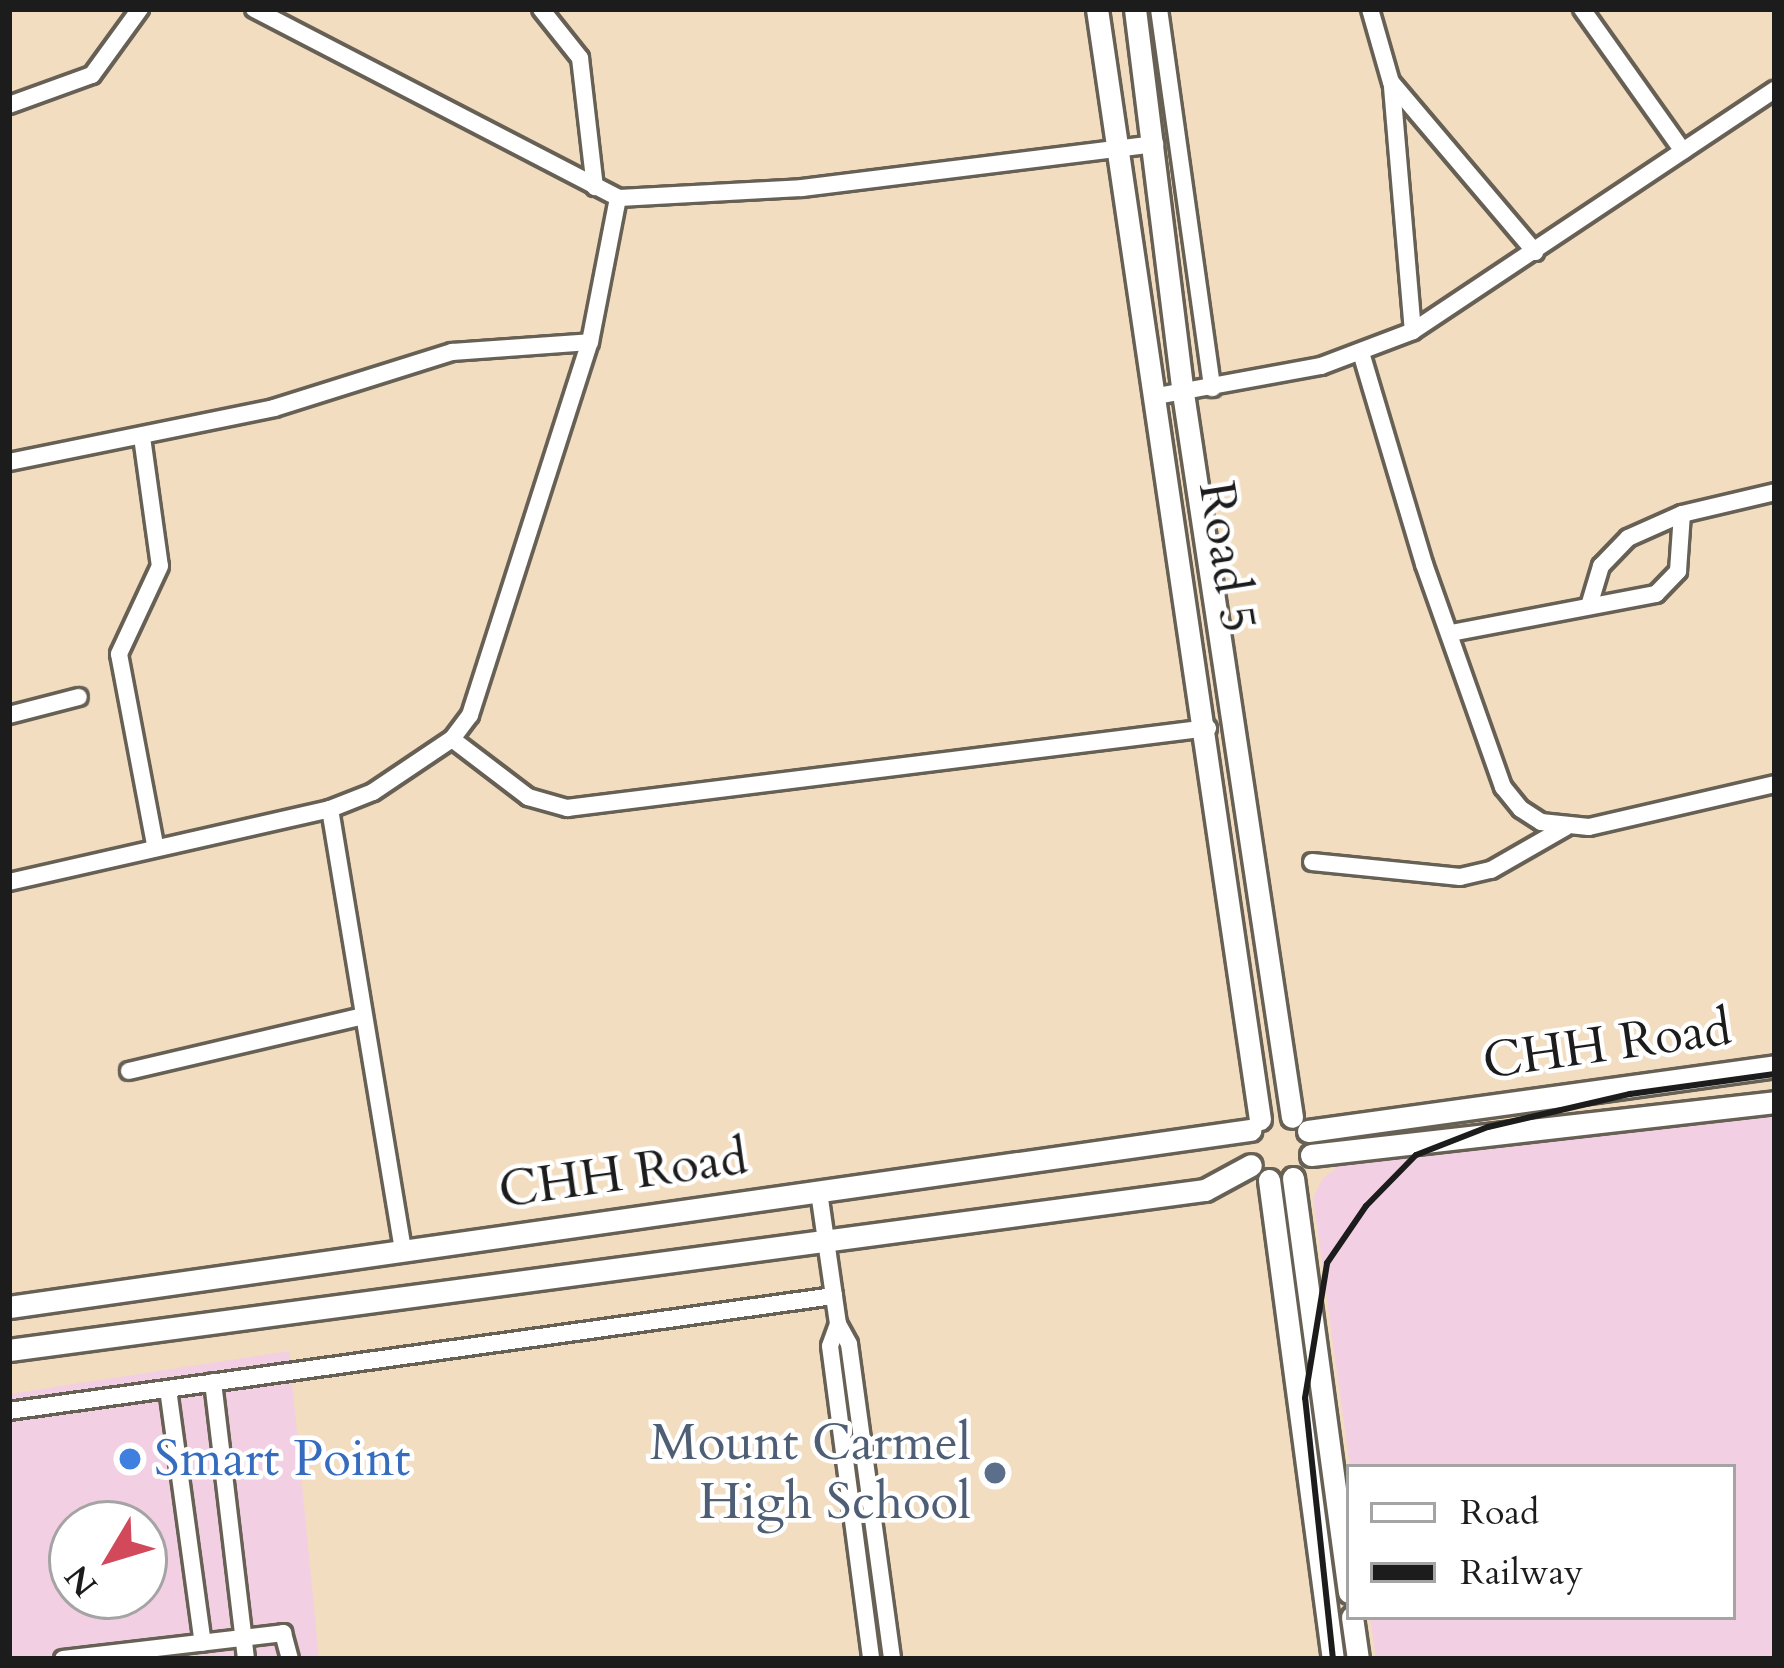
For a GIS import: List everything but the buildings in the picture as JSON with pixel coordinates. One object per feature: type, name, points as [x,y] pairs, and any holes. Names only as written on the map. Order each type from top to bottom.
[{"type":"street","points":[[9,105],[92,75],[140,9]]},
{"type":"street","points":[[542,9],[580,58],[596,187]]},
{"type":"street","name":"Road 5","points":[[1097,9],[1208,728],[1255,1125]]},
{"type":"street","name":"Road 5","points":[[1135,9],[1183,393],[1300,1124]]},
{"type":"street","points":[[1159,9],[1211,388]]},
{"type":"street","points":[[1370,9],[1391,82],[1414,331]]},
{"type":"street","points":[[1582,9],[1683,151]]},
{"type":"street","points":[[257,10],[618,198],[802,188],[1155,144]]},
{"type":"street","points":[[1391,82],[1534,252]]},
{"type":"street","points":[[1157,396],[1362,356],[1414,331],[1775,90]]},
{"type":"street","points":[[9,882],[155,845],[330,809],[373,792],[452,739],[478,692],[590,343],[618,198]]},
{"type":"street","points":[[9,462],[274,408],[452,352],[590,343]]},
{"type":"street","points":[[1362,356],[1503,787],[1541,822],[1566,827]]},
{"type":"street","points":[[142,437],[160,566],[119,654],[155,845]]},
{"type":"street","points":[[1588,606],[1613,549],[1682,514],[1775,492]]},
{"type":"street","points":[[1451,633],[1670,584],[1682,514]]},
{"type":"street","points":[[9,715],[79,697]]},
{"type":"street","points":[[452,739],[528,796],[567,808],[1208,728]]},
{"type":"street","points":[[1312,862],[1460,877],[1491,870],[1566,827],[1775,784]]},
{"type":"street","points":[[330,809],[403,1251]]},
{"type":"street","points":[[129,1071],[364,1016]]},
{"type":"street","name":"CHH Road","points":[[1300,1124],[1775,1066]]},
{"type":"street","name":"CHH Road","points":[[1311,1155],[1775,1102]]},
{"type":"street","points":[[1251,1165],[1255,1125],[1300,1124],[1311,1155],[1293,1178],[1346,1570]]},
{"type":"street","name":"CHH Road","points":[[9,1307],[1255,1125]]},
{"type":"street","points":[[1251,1165],[1270,1180],[1293,1178]]},
{"type":"street","points":[[9,1350],[1205,1190],[1251,1165]]},
{"type":"street","points":[[1270,1180],[1333,1659]]},
{"type":"street","points":[[819,1192],[838,1324],[850,1344],[892,1659]]},
{"type":"street","points":[[9,1411],[834,1296]]},
{"type":"street","points":[[838,1324],[830,1346],[872,1659]]},
{"type":"street","points":[[213,1382],[246,1659]]},
{"type":"street","points":[[168,1389],[203,1643]]},
{"type":"street","points":[[1352,1620],[1358,1659]]},
{"type":"street","points":[[63,1659],[283,1633],[290,1659]]},
{"type":"shaded area","points":[[1775,1107],[1775,1659],[1376,1659],[1370,1620],[1736,1620],[1736,1464],[1350,1464],[1313,1198],[1322,1179],[1358,1151]]},
{"type":"shaded area","points":[[289,1351],[319,1659],[9,1659],[9,1394]]},
{"type":"railway","points":[[1333,1659],[1305,1398],[1327,1263],[1366,1206],[1416,1155],[1488,1127],[1630,1094],[1775,1074]]},
{"type":"place","name":"Smart Point","points":[[130,1459]]},
{"type":"place","name":"Mount Carmel High School","points":[[995,1473]]}]
